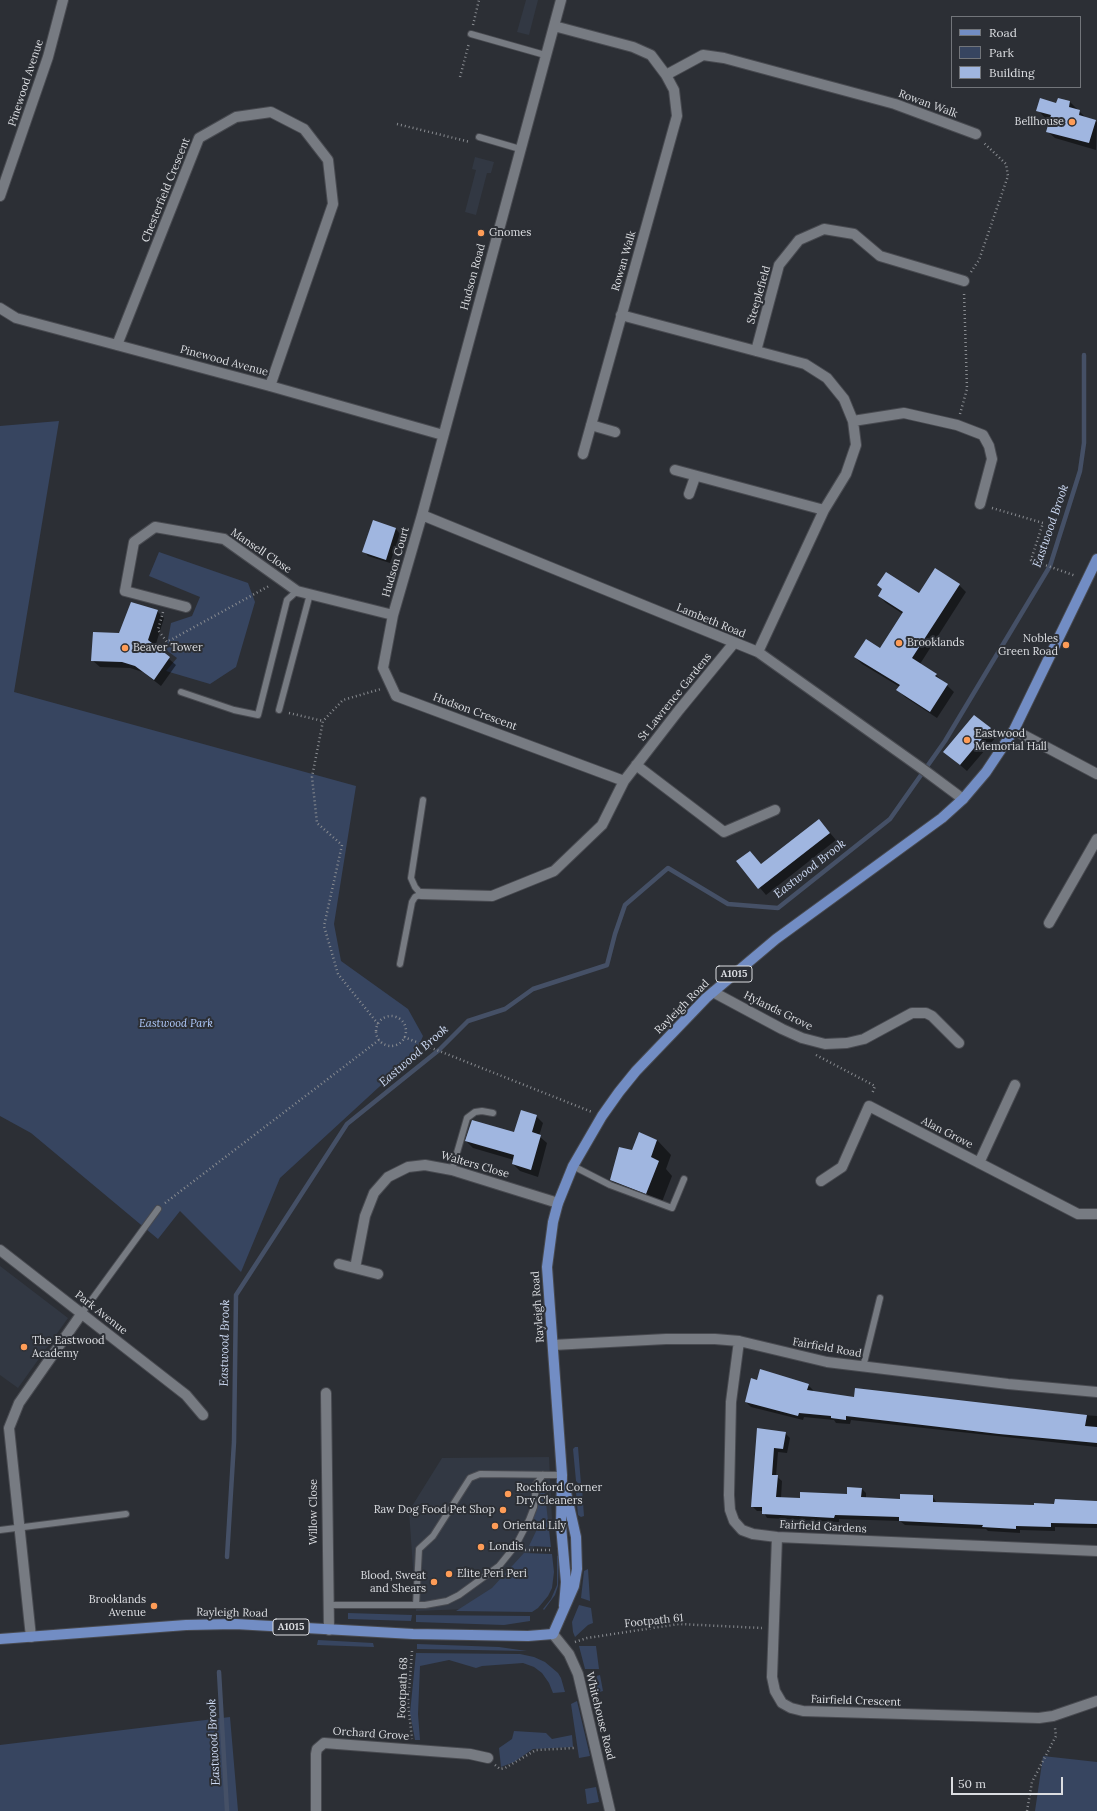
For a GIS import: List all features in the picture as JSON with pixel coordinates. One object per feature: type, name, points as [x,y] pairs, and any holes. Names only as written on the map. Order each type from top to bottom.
[{"type":"main road","name":"Rayleigh Road","points":[[564,1606],[566,1582],[561,1526],[562,1475],[548,1267],[550,1241],[558,1203],[573,1166],[602,1116],[636,1071],[714,992],[776,939],[942,818],[963,799],[986,772],[1014,730],[1097,558]]},
{"type":"main road","name":"Rayleigh Road","points":[[562,1475],[576,1537],[578,1561],[574,1586],[564,1606]]},
{"type":"main road","points":[[553,1634],[564,1606]]},
{"type":"main road","name":"Rayleigh Road","points":[[0,1639],[211,1624],[257,1624],[329,1630],[528,1636],[553,1634]]},
{"type":"main road","name":"Rayleigh Road","points":[[0,1642],[31,1637]]},
{"type":"street","name":"Pinewood Avenue","points":[[0,196],[48,57],[63,0]]},
{"type":"street","name":"Hudson Road","points":[[422,515],[561,0]]},
{"type":"street","name":"Rowan Walk","points":[[554,26],[633,47],[650,55],[666,75],[674,90],[677,116],[583,454]]},
{"type":"street","name":"Rowan Walk","points":[[666,75],[703,55],[724,58],[895,104],[976,134]]},
{"type":"street","name":"Chesterfield Crescent","points":[[117,345],[199,138],[236,117],[271,112],[304,129],[328,160],[333,204],[270,386]]},
{"type":"street","name":"Steeplefield","points":[[756,351],[779,265],[800,240],[824,229],[854,234],[880,256],[964,281]]},
{"type":"street","name":"Pinewood Avenue","points":[[0,308],[16,318],[270,386],[443,435]]},
{"type":"street","points":[[621,315],[805,364],[827,378],[844,399],[854,421],[856,445],[846,474],[824,510],[758,652]]},
{"type":"street","points":[[854,421],[904,413],[957,425],[983,434],[989,446],[992,459],[980,504]]},
{"type":"street","points":[[591,425],[615,432]]},
{"type":"street","points":[[675,470],[824,510]]},
{"type":"street","points":[[689,494],[694,476]]},
{"type":"street","name":"Hudson Court","points":[[393,615],[422,515]]},
{"type":"street","name":"Lambeth Road","points":[[422,515],[758,652],[963,799]]},
{"type":"street","name":"Mansell Close","points":[[186,607],[124,591],[134,542],[155,527],[224,539],[297,591],[393,615]]},
{"type":"street","name":"Hudson Crescent","points":[[393,615],[383,668],[396,696],[624,781]]},
{"type":"street","name":"St Lawrence Gardens","points":[[421,894],[492,896],[554,871],[602,825],[624,781],[679,710],[734,643]]},
{"type":"street","points":[[1014,730],[1097,774]]},
{"type":"street","points":[[636,765],[724,832],[775,810]]},
{"type":"street","points":[[1049,922],[1097,839]]},
{"type":"street","name":"Hylands Grove","points":[[714,992],[782,1029],[802,1038],[825,1044],[864,1040],[901,1018],[912,1013],[921,1012],[932,1016],[959,1043]]},
{"type":"street","points":[[978,1163],[1015,1086]]},
{"type":"street","name":"Alan Grove","points":[[821,1181],[842,1167],[869,1106],[1078,1214],[1097,1214]]},
{"type":"street","name":"Walters Close","points":[[355,1268],[365,1216],[370,1202],[380,1185],[397,1171],[408,1166],[425,1165],[452,1170],[558,1203]]},
{"type":"street","name":"Park Avenue","points":[[0,1250],[186,1395],[203,1415]]},
{"type":"street","points":[[339,1264],[378,1274]]},
{"type":"street","points":[[31,1637],[9,1439],[10,1422],[19,1404],[82,1313]]},
{"type":"street","name":"Fairfield Road","points":[[553,1345],[685,1338],[739,1341],[797,1356],[863,1367],[1008,1384],[1097,1392]]},
{"type":"street","name":"Fairfield Gardens","points":[[739,1341],[731,1402],[730,1510],[734,1521],[742,1530],[753,1534],[777,1537],[1097,1550]]},
{"type":"street","name":"Willow Close","points":[[326,1393],[327,1605],[329,1630]]},
{"type":"street","name":"Fairfield Crescent","points":[[777,1537],[772,1629],[772,1677],[775,1691],[782,1703],[791,1708],[803,1711],[819,1712],[1039,1718],[1054,1716],[1097,1701]]},
{"type":"street","name":"Whitehouse Road","points":[[553,1634],[564,1646],[574,1664],[585,1697],[610,1811]]},
{"type":"street","name":"Orchard Grove","points":[[316,1811],[316,1754],[320,1745],[324,1743],[341,1743],[470,1754],[488,1758]]},
{"type":"lane","points":[[471,34],[545,55]]},
{"type":"lane","points":[[479,137],[520,149]]},
{"type":"lane","points":[[182,692],[234,710],[258,715],[287,600],[297,591]]},
{"type":"lane","points":[[279,710],[310,594]]},
{"type":"lane","points":[[400,964],[412,902],[415,897],[421,894],[415,887],[411,878],[423,800]]},
{"type":"lane","points":[[452,1170],[467,1118],[475,1112],[482,1110],[493,1113]]},
{"type":"lane","points":[[573,1166],[610,1185],[672,1208],[684,1179]]},
{"type":"lane","points":[[82,1313],[158,1209]]},
{"type":"lane","points":[[863,1367],[880,1298]]},
{"type":"lane","points":[[416,1605],[419,1549],[433,1536],[470,1478],[480,1474],[562,1475]]},
{"type":"lane","points":[[327,1605],[416,1605],[441,1602],[459,1595],[499,1566],[524,1532],[534,1507],[536,1484],[543,1475]]},
{"type":"lane","points":[[0,1530],[126,1514]]},
{"type":"path","points":[[397,124],[477,143],[479,137]]},
{"type":"path","points":[[957,425],[967,389],[964,281],[979,260],[1008,176],[1006,164],[976,134]]},
{"type":"path","points":[[980,504],[1043,523],[1031,560],[1058,569],[1086,581]]},
{"type":"path","points":[[166,602],[158,630],[167,642],[281,579]]},
{"type":"path","points":[[378,1024],[338,974],[324,926],[342,845],[317,822],[312,777],[324,721],[343,700],[391,686]]},
{"type":"path","points":[[279,710],[324,721]]},
{"type":"path","points":[[390,1016],[399,1019],[405,1027],[404,1037],[398,1044],[393,1046],[383,1044],[379,1040],[376,1032],[378,1024],[381,1020],[390,1016]]},
{"type":"path","points":[[404,1037],[602,1116]]},
{"type":"path","points":[[158,1209],[379,1040]]},
{"type":"path","points":[[524,1550],[554,1550]]},
{"type":"path","name":"Footpath 61","points":[[564,1646],[587,1638],[679,1624],[772,1629]]},
{"type":"path","name":"Footpath 68","points":[[412,1651],[408,1703],[412,1749]]},
{"type":"path","points":[[1027,1811],[1032,1782],[1056,1736],[1054,1716]]},
{"type":"path","points":[[488,1758],[500,1770],[536,1750],[576,1748]]},
{"type":"shaded area","points":[[526,0],[538,0],[529,35],[517,32]]},
{"type":"shaded area","points":[[475,157],[494,162],[491,173],[487,173],[476,215],[465,212],[476,170],[472,169]]},
{"type":"shaded area","name":"The Eastwood Academy","points":[[0,1266],[68,1318],[18,1388],[0,1375]]},
{"type":"shaded area","points":[[549,1457],[552,1520],[513,1578],[467,1609],[416,1611],[409,1511],[442,1458]]},
{"type":"green space","name":"Eastwood Park","points":[[59,421],[14,692],[356,786],[334,924],[341,961],[408,1009],[423,1036],[416,1053],[280,1178],[241,1272],[180,1211],[158,1239],[31,1133],[0,1116],[0,426]]},
{"type":"green space","points":[[159,552],[248,583],[255,602],[236,667],[210,684],[166,671],[177,658],[166,650],[171,623],[192,616],[200,597],[149,576]]},
{"type":"green space","points":[[578,1447],[581,1484],[576,1481],[573,1449]]},
{"type":"green space","points":[[542,1486],[544,1486],[551,1547],[529,1546],[540,1523],[533,1518]]},
{"type":"green space","points":[[582,1489],[584,1516],[581,1517],[578,1515],[576,1492]]},
{"type":"green space","points":[[524,1553],[552,1554],[554,1572],[552,1588],[548,1596],[538,1608],[532,1612],[456,1611],[492,1588]]},
{"type":"green space","points":[[559,1555],[558,1586],[555,1595],[544,1610],[543,1609],[551,1599],[557,1585],[557,1556]]},
{"type":"green space","points":[[588,1569],[590,1601],[581,1598],[584,1571]]},
{"type":"green space","points":[[579,1605],[591,1608],[593,1623],[588,1625],[575,1637],[572,1622]]},
{"type":"green space","points":[[348,1613],[412,1615],[411,1621],[348,1619]]},
{"type":"green space","points":[[416,1615],[530,1616],[530,1621],[504,1625],[416,1622]]},
{"type":"green space","points":[[318,1640],[373,1643],[374,1647],[317,1645]]},
{"type":"green space","points":[[417,1644],[499,1647],[527,1651],[417,1649]]},
{"type":"green space","points":[[579,1646],[596,1646],[599,1669],[585,1669]]},
{"type":"green space","points":[[416,1653],[520,1654],[534,1657],[545,1662],[558,1673],[565,1692],[553,1693],[549,1683],[542,1673],[534,1667],[523,1663],[482,1666],[476,1668],[449,1660],[420,1666],[418,1714],[420,1740],[415,1740],[410,1713]]},
{"type":"green space","points":[[600,1675],[603,1691],[592,1694],[589,1678]]},
{"type":"green space","points":[[577,1701],[590,1756],[579,1758],[571,1704]]},
{"type":"green space","points":[[230,1717],[238,1811],[0,1811],[0,1745]]},
{"type":"green space","points":[[514,1731],[546,1733],[552,1739],[572,1735],[573,1747],[533,1749],[514,1762],[501,1767],[499,1748],[512,1739]]},
{"type":"green space","points":[[1043,1756],[1097,1762],[1097,1811],[1035,1811]]},
{"type":"green space","points":[[596,1787],[599,1802],[587,1804],[585,1789]]},
{"type":"building","name":"Bellhouse","points":[[1040,98],[1056,103],[1058,98],[1070,101],[1069,107],[1080,110],[1079,115],[1096,120],[1089,143],[1046,132],[1051,115],[1036,111]]},
{"type":"building","points":[[373,520],[396,528],[386,560],[362,552]]},
{"type":"building","name":"Brooklands","points":[[935,568],[960,584],[912,658],[937,674],[935,676],[948,684],[930,712],[896,690],[900,685],[854,657],[866,639],[880,648],[903,612],[878,596],[882,589],[877,585],[886,572],[919,593]]},
{"type":"building","name":"Beaver Tower","points":[[131,602],[158,610],[148,640],[170,657],[154,680],[135,666],[122,662],[91,661],[93,632],[119,633]]},
{"type":"building","name":"Eastwood Memorial Hall","points":[[974,715],[991,728],[960,765],[943,752]]},
{"type":"building","points":[[819,819],[830,833],[758,889],[736,861],[750,851],[761,864]]},
{"type":"building","points":[[521,1110],[537,1115],[532,1132],[541,1135],[531,1170],[512,1164],[514,1155],[465,1141],[472,1120],[514,1132]]},
{"type":"building","points":[[639,1132],[657,1140],[651,1157],[659,1161],[646,1194],[610,1180],[619,1147],[632,1150]]},
{"type":"building","points":[[760,1369],[809,1384],[807,1390],[854,1397],[855,1388],[1087,1415],[1085,1426],[1097,1427],[1097,1443],[999,1434],[846,1416],[846,1420],[831,1418],[831,1416],[799,1413],[798,1416],[745,1402],[751,1378],[757,1380]]},
{"type":"building","points":[[757,1428],[786,1432],[783,1449],[774,1448],[772,1475],[778,1475],[776,1497],[800,1498],[800,1492],[847,1494],[847,1487],[862,1488],[861,1497],[900,1499],[900,1494],[933,1495],[933,1502],[1034,1505],[1034,1503],[1054,1504],[1055,1499],[1097,1501],[1097,1524],[1051,1523],[1051,1527],[1016,1526],[1016,1529],[982,1527],[983,1525],[899,1521],[899,1517],[835,1515],[834,1518],[762,1514],[762,1507],[751,1507]]},
{"type":"waterway","name":"Eastwood Brook","points":[[227,1557],[234,1442],[236,1295],[347,1124],[439,1050],[468,1021],[505,1009],[533,989],[607,965],[615,934],[625,905],[668,868],[728,904],[778,908],[890,819],[945,741],[1050,566],[1080,471],[1084,443],[1084,355]]},
{"type":"waterway","name":"Eastwood Brook","points":[[219,1672],[227,1811]]},
{"type":"place","name":"Bellhouse","points":[[1072,122]]},
{"type":"place","name":"Gnomes","points":[[481,233]]},
{"type":"place","name":"Brooklands","points":[[899,643]]},
{"type":"place","name":"Nobles Green Road","points":[[1066,645]]},
{"type":"place","name":"Beaver Tower","points":[[125,648]]},
{"type":"place","name":"Eastwood Memorial Hall","points":[[967,740]]},
{"type":"place","name":"The Eastwood Academy","points":[[24,1347]]},
{"type":"place","name":"Rochford Corner Dry Cleaners","points":[[508,1494]]},
{"type":"place","name":"Raw Dog Food Pet Shop","points":[[503,1510]]},
{"type":"place","name":"Oriental Lily","points":[[495,1526]]},
{"type":"place","name":"Londis","points":[[481,1547]]},
{"type":"place","name":"Elite Peri Peri","points":[[449,1574]]},
{"type":"place","name":"Blood, Sweat and Shears","points":[[434,1582]]},
{"type":"place","name":"Brooklands Avenue","points":[[154,1606]]}]
